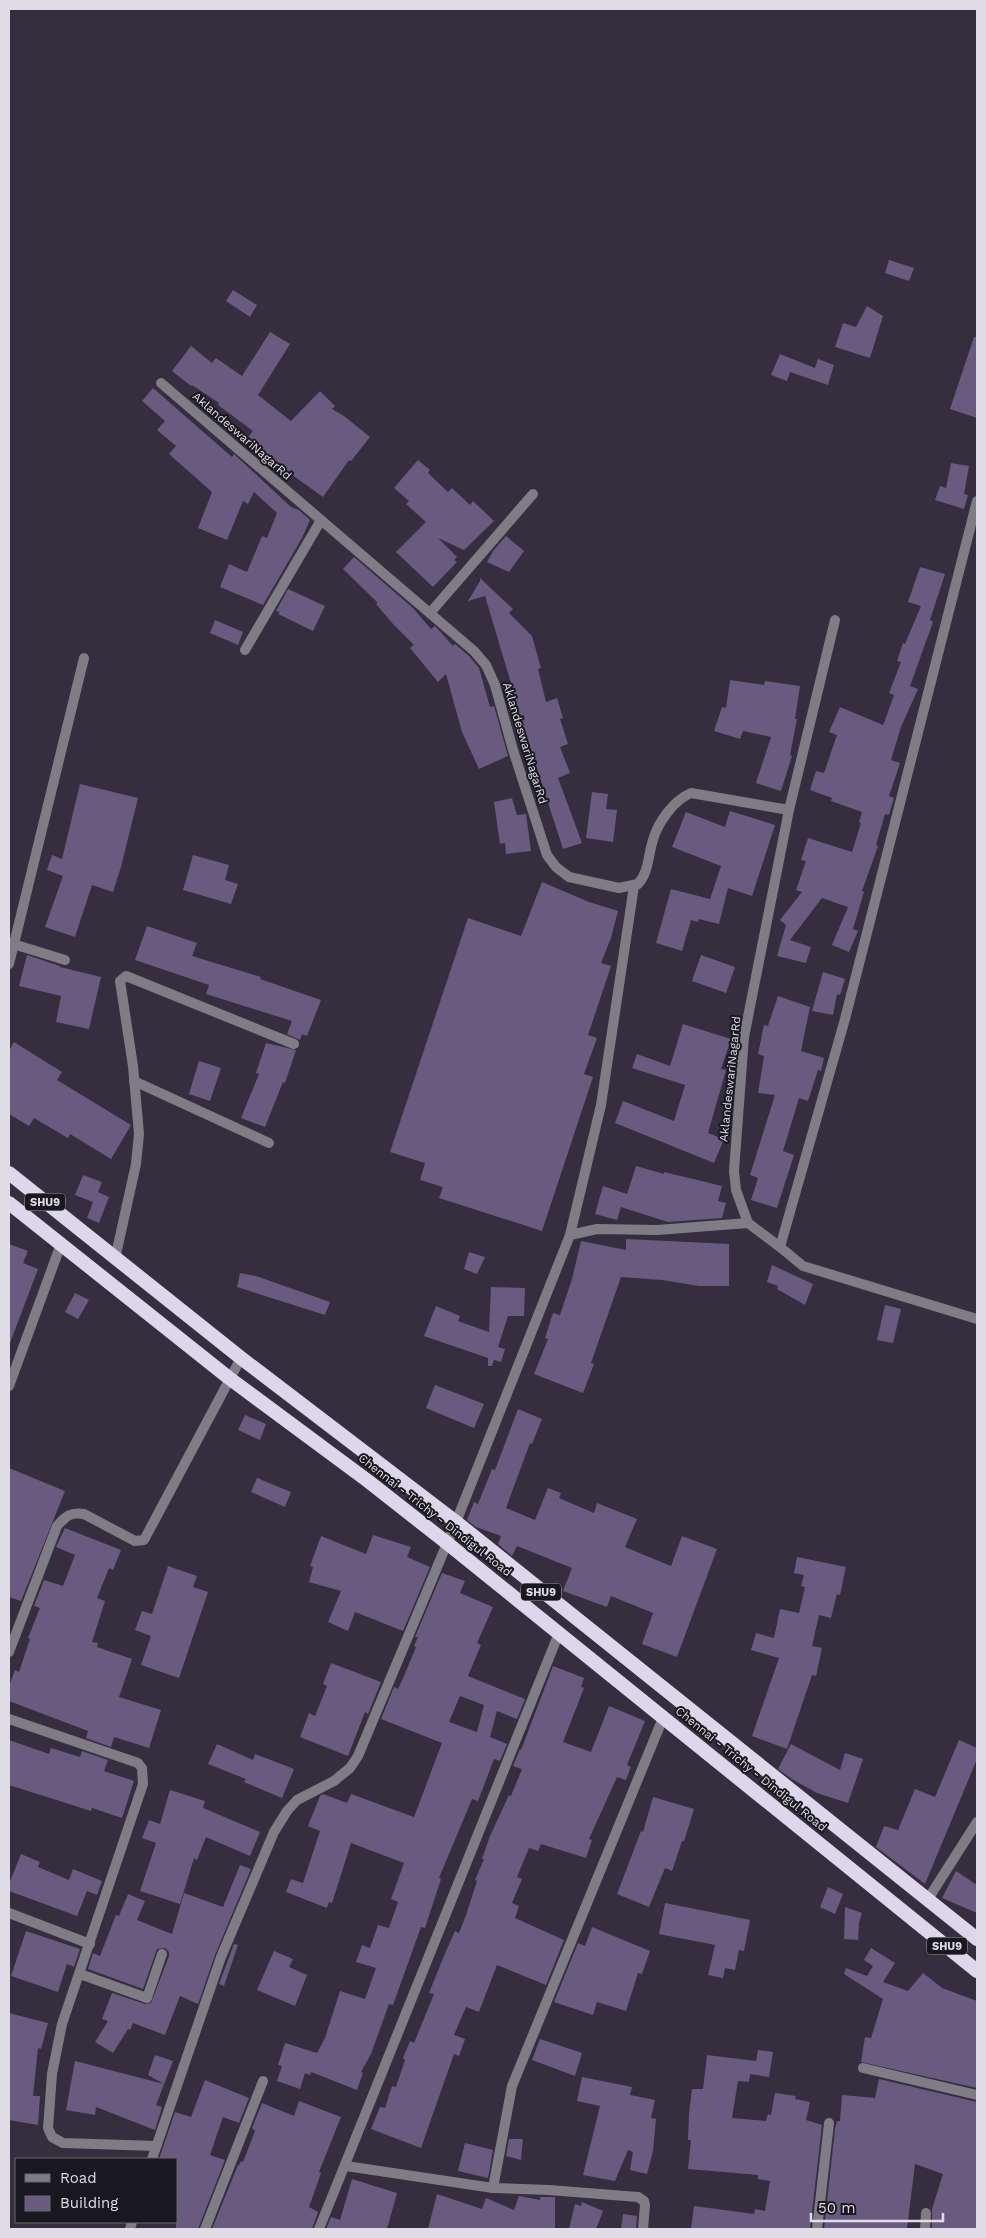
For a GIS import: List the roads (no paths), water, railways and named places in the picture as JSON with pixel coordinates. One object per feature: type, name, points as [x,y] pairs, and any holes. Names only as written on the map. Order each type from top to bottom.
[{"type":"highway","name":"Chennai - Trichy - Dindigul Road","points":[[9,1173],[241,1358],[456,1522],[977,1939]]},
{"type":"highway","name":"Chennai - Trichy - Dindigul Road","points":[[9,1203],[229,1378],[368,1481],[447,1543],[977,1971]]},
{"type":"street","name":"AklandeswariNagarRd","points":[[161,383],[474,651],[486,665],[495,685],[513,750],[551,862],[569,878],[619,888],[634,886]]},
{"type":"street","points":[[430,613],[534,494]]},
{"type":"street","points":[[780,1247],[845,1019],[977,501]]},
{"type":"street","points":[[245,650],[321,520]]},
{"type":"street","name":"AklandeswariNagarRd","points":[[748,1223],[736,1190],[734,1171],[744,1038],[789,810],[835,620]]},
{"type":"street","points":[[9,964],[11,944],[84,658]]},
{"type":"street","points":[[152,2158],[221,1957],[274,1832],[287,1811],[297,1800],[334,1781],[350,1768],[358,1756],[456,1522],[570,1235],[601,1105],[634,886],[638,884],[644,875],[653,838],[662,821],[680,797],[691,792],[789,810]]},
{"type":"street","points":[[11,944],[65,960]]},
{"type":"street","points":[[115,1259],[138,1148],[134,1081],[119,983],[124,976],[294,1044]]},
{"type":"street","points":[[134,1081],[269,1143]]},
{"type":"street","points":[[570,1235],[597,1229],[657,1230],[748,1223],[803,1266],[977,1319]]},
{"type":"street","points":[[759,1231],[784,1231]]},
{"type":"street","points":[[9,1386],[61,1244]]},
{"type":"street","points":[[9,1652],[57,1526],[66,1516],[75,1513],[84,1514],[135,1541],[144,1540],[241,1358]]},
{"type":"street","points":[[319,2229],[346,2166],[559,1632]]},
{"type":"street","points":[[493,2188],[512,2086],[664,1718]]},
{"type":"street","points":[[9,1719],[137,1763],[142,1768],[143,1784],[62,2024],[52,2074],[48,2128],[52,2137],[63,2143],[156,2146]]},
{"type":"street","points":[[928,1899],[977,1822]]},
{"type":"street","points":[[9,1912],[90,1944]]},
{"type":"street","points":[[80,1974],[147,1998],[162,1954]]},
{"type":"street","points":[[863,2068],[977,2095]]},
{"type":"street","points":[[205,2229],[263,2081]]},
{"type":"street","points":[[818,2229],[829,2123]]},
{"type":"street","points":[[346,2166],[493,2188],[549,2190],[638,2198],[644,2201],[645,2206],[643,2229]]},
{"type":"street","points":[[925,2229],[926,2213]]}]
